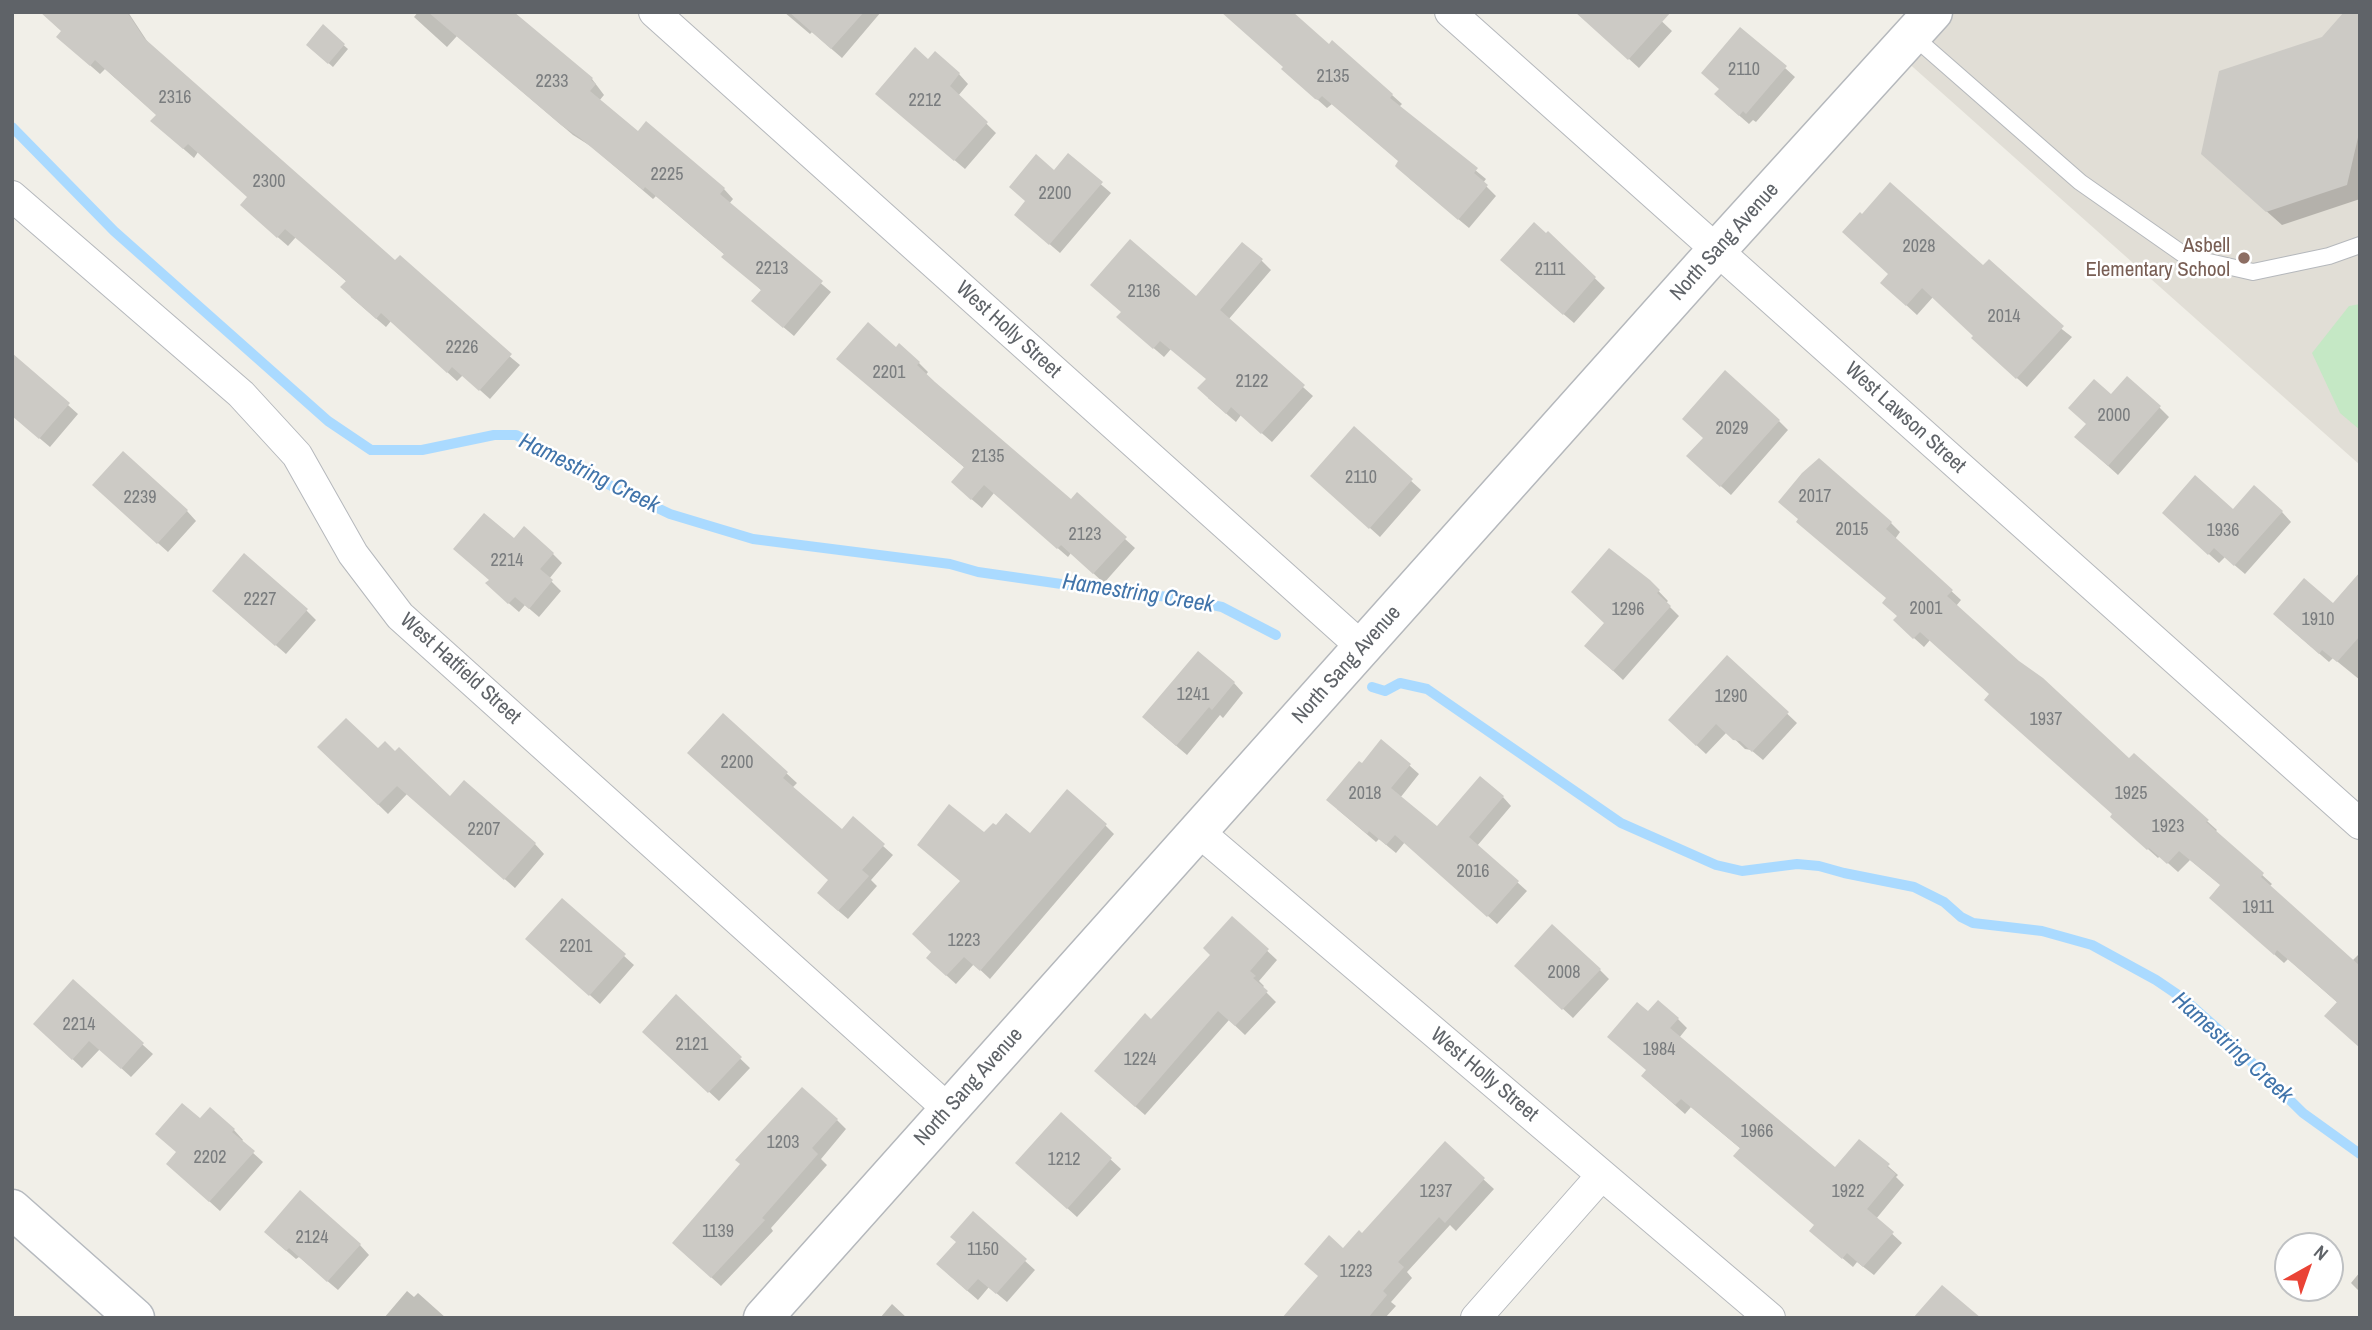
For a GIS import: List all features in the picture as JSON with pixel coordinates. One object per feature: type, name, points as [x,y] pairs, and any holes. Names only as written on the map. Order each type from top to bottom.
[{"type":"street","name":"West Holly Street","points":[[654,12],[1363,648]]},
{"type":"street","name":"West Lawson Street","points":[[1450,12],[2360,824]]},
{"type":"street","name":"North Sang Avenue","points":[[763,1318],[1922,23]]},
{"type":"street","name":"West Hatfield Street","points":[[12,195],[241,394],[297,455],[353,554],[400,616],[948,1109]]},
{"type":"street","name":"West Holly Street","points":[[1199,832],[1770,1318]]},
{"type":"street","points":[[1476,1318],[1602,1175]]},
{"type":"street","points":[[12,1209],[135,1318]]},
{"type":"lane","points":[[1922,23],[2080,182],[2187,257],[2253,272],[2329,256],[2360,245]]},
{"type":"shaded area","name":"Asbell Elementary School","points":[[1933,12],[2360,12],[2360,465],[1896,52]]},
{"type":"green space","points":[[2360,304],[2360,430],[2340,413],[2312,353],[2349,306]]},
{"type":"building","points":[[40,12],[127,12],[144,38],[395,260],[400,255],[512,354],[479,391],[452,367],[447,373],[381,313],[376,319],[340,287],[346,281],[285,229],[277,238],[240,205],[247,197],[188,144],[183,149],[150,121],[156,115],[95,60],[90,66],[56,37],[61,31]]},
{"type":"building","points":[[428,12],[514,12],[593,78],[591,80],[596,84],[590,91],[638,131],[646,121],[725,188],[720,194],[823,281],[783,328],[751,301],[761,290],[721,257],[724,254],[645,187],[643,190],[561,125]]},
{"type":"building","points":[[789,12],[864,12],[831,49]]},
{"type":"building","points":[[1221,12],[1293,12],[1329,44],[1332,40],[1393,94],[1390,98],[1478,168],[1474,173],[1488,185],[1458,220],[1398,169],[1395,166],[1398,161],[1322,96],[1318,100],[1315,99]]},
{"type":"building","points":[[1575,12],[1671,12],[1628,60]]},
{"type":"building","points":[[2344,12],[2360,12],[2360,129],[2347,185],[2266,212],[2201,154],[2219,71],[2322,37]]},
{"type":"building","points":[[323,24],[345,44],[328,64],[306,45]]},
{"type":"building","points":[[1740,27],[1787,66],[1746,114],[1743,111],[1739,116],[1714,94],[1719,89],[1701,73]]},
{"type":"building","points":[[915,47],[928,59],[935,51],[960,73],[950,86],[988,122],[954,161],[875,94]]},
{"type":"building","points":[[1068,153],[1103,182],[1049,245],[1014,215],[1025,201],[1009,187],[1036,154],[1054,170]]},
{"type":"building","points":[[1890,182],[1983,265],[1989,259],[2064,326],[2016,379],[1922,288],[1906,306],[1880,283],[1888,274],[1842,232]]},
{"type":"building","points":[[1534,222],[1546,233],[1548,231],[1596,277],[1563,315],[1500,260]]},
{"type":"building","points":[[1130,239],[1196,296],[1242,242],[1263,259],[1220,310],[1305,385],[1261,434],[1231,407],[1226,414],[1197,388],[1206,379],[1160,341],[1153,349],[1116,317],[1121,312],[1090,285]]},
{"type":"building","points":[[868,322],[896,347],[899,343],[920,362],[917,365],[935,382],[1071,499],[1077,492],[1127,537],[1093,574],[1061,545],[1057,549],[984,485],[971,500],[951,482],[964,467],[836,359]]},
{"type":"building","points":[[12,353],[70,403],[39,439],[12,416]]},
{"type":"building","points":[[1725,370],[1780,420],[1720,487],[1686,456],[1703,438],[1682,419]]},
{"type":"building","points":[[2127,376],[2161,406],[2108,466],[2074,437],[2086,424],[2068,408],[2094,379],[2111,394]]},
{"type":"building","points":[[1354,426],[1413,479],[1369,529],[1310,476]]},
{"type":"building","points":[[123,451],[188,510],[157,544],[92,485]]},
{"type":"building","points":[[1819,458],[1892,522],[1886,529],[1953,590],[1947,596],[2019,661],[2043,678],[2129,758],[2134,753],[2209,820],[2206,822],[2264,873],[2261,877],[2360,966],[2360,1048],[2324,1016],[2337,1002],[2277,950],[2274,955],[2209,898],[2220,885],[2179,851],[2167,864],[2149,848],[2147,850],[2110,817],[2112,814],[1984,700],[1989,694],[1920,632],[1913,639],[1893,620],[1897,616],[1882,603],[1886,598],[1796,522],[1798,519],[1778,502],[1802,473]]},
{"type":"building","points":[[2195,475],[2233,509],[2254,485],[2283,511],[2234,566],[2214,548],[2208,555],[2162,513]]},
{"type":"building","points":[[484,513],[514,538],[524,526],[554,553],[540,569],[553,580],[529,609],[515,597],[508,604],[485,583],[489,580],[453,549]]},
{"type":"building","points":[[1609,548],[1650,580],[1660,590],[1657,593],[1671,606],[1613,671],[1584,646],[1604,623],[1571,592]]},
{"type":"building","points":[[244,553],[308,609],[275,646],[212,591]]},
{"type":"building","points":[[2360,572],[2360,636],[2337,662],[2322,650],[2319,654],[2273,614],[2304,578],[2333,603]]},
{"type":"building","points":[[1198,651],[1235,682],[1212,710],[1209,707],[1176,746],[1142,717]]},
{"type":"building","points":[[1727,655],[1789,712],[1752,752],[1740,741],[1733,740],[1716,724],[1696,746],[1668,720]]},
{"type":"building","points":[[723,713],[788,772],[783,778],[842,829],[853,816],[885,844],[862,870],[869,876],[838,911],[817,893],[828,880],[687,753]]},
{"type":"building","points":[[346,718],[378,748],[385,741],[395,751],[399,747],[450,796],[464,780],[536,843],[504,880],[397,786],[378,805],[317,747]]},
{"type":"building","points":[[1381,739],[1411,764],[1391,788],[1437,826],[1480,776],[1504,796],[1469,837],[1519,881],[1487,917],[1395,835],[1386,845],[1369,831],[1367,834],[1326,800]]},
{"type":"building","points":[[1067,789],[1107,824],[980,971],[964,957],[946,976],[926,958],[931,952],[912,934],[960,881],[917,845],[949,804],[984,832],[993,823],[996,825],[1006,813],[1030,833]]},
{"type":"building","points":[[562,898],[626,954],[589,996],[525,939]]},
{"type":"building","points":[[1232,916],[1269,949],[1250,971],[1256,976],[1253,978],[1268,991],[1235,1026],[1218,1011],[1135,1107],[1094,1071],[1145,1013],[1151,1019],[1210,955],[1203,948]]},
{"type":"building","points":[[1552,924],[1601,969],[1562,1010],[1514,966]]},
{"type":"building","points":[[73,979],[144,1043],[121,1069],[89,1041],[72,1060],[33,1024]]},
{"type":"building","points":[[676,994],[742,1057],[708,1093],[642,1032]]},
{"type":"building","points":[[1658,1000],[1679,1018],[1670,1028],[1835,1167],[1859,1139],[1890,1164],[1887,1167],[1896,1174],[1867,1209],[1894,1232],[1863,1267],[1847,1253],[1842,1259],[1809,1231],[1814,1225],[1733,1156],[1740,1148],[1681,1099],[1675,1105],[1641,1076],[1646,1070],[1607,1037],[1637,1002],[1648,1011]]},
{"type":"building","points":[[802,1087],[838,1119],[812,1148],[818,1154],[762,1218],[765,1220],[711,1278],[672,1243],[740,1164],[735,1160]]},
{"type":"building","points":[[182,1103],[200,1118],[210,1107],[235,1129],[232,1132],[255,1151],[209,1202],[166,1164],[176,1152],[155,1134]]},
{"type":"building","points":[[1061,1112],[1112,1158],[1067,1209],[1015,1163]]},
{"type":"building","points":[[1445,1141],[1485,1178],[1445,1223],[1439,1217],[1398,1262],[1404,1267],[1383,1291],[1387,1295],[1368,1318],[1282,1318],[1318,1276],[1304,1264],[1329,1235],[1343,1248],[1359,1230],[1362,1233]]},
{"type":"building","points":[[300,1190],[361,1244],[327,1282],[289,1248],[286,1251],[264,1232]]},
{"type":"building","points":[[973,1211],[1027,1259],[996,1294],[978,1279],[967,1291],[936,1264],[956,1242],[950,1237]]},
{"type":"building","points":[[1942,1285],[1981,1318],[1913,1318]]},
{"type":"waterway","name":"Hamestring Creek","points":[[12,127],[114,231],[328,421],[371,450],[422,450],[494,435],[516,435],[597,479],[670,514],[753,539],[950,564],[978,572],[1103,590],[1178,598],[1222,607],[1276,635]]},
{"type":"waterway","name":"Hamestring Creek","points":[[1372,687],[1385,691],[1400,683],[1427,689],[1621,823],[1716,865],[1742,871],[1797,864],[1819,866],[1914,887],[1944,902],[1961,917],[1973,923],[2042,931],[2092,945],[2156,980],[2184,999],[2303,1113],[2360,1154]]},
{"type":"place","name":"Asbell Elementary School","points":[[2244,258]]}]
